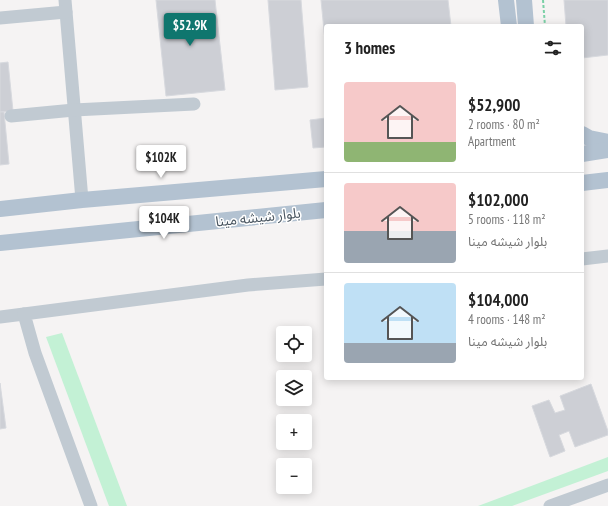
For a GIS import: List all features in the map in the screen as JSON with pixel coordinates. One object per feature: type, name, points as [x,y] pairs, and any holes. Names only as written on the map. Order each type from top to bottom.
[{"type":"main road","points":[[506,0],[509,24]]},
{"type":"main road","points":[[524,0],[526,24]]},
{"type":"main road","points":[[584,135],[589,138],[608,142]]},
{"type":"main road","points":[[584,154],[608,150]]},
{"type":"main road","points":[[0,209],[82,200],[324,179]]},
{"type":"main road","points":[[584,183],[608,180]]},
{"type":"main road","name":"بلوار شیشه مینا","points":[[0,243],[324,210]]},
{"type":"lane","points":[[0,18],[65,6],[82,200]]},
{"type":"lane","points":[[11,116],[74,110],[194,104]]},
{"type":"lane","points":[[584,259],[608,256]]},
{"type":"lane","points":[[0,317],[248,285],[324,279]]},
{"type":"lane","points":[[24,314],[35,353],[90,506]]},
{"type":"lane","points":[[550,506],[608,485]]},
{"type":"path","points":[[543,0],[545,24]]},
{"type":"green space","points":[[62,333],[127,506],[109,506],[46,337]]},
{"type":"green space","points":[[608,457],[608,471],[512,506],[478,506]]},
{"type":"building","points":[[156,0],[215,0],[225,90],[166,96]]},
{"type":"building","points":[[268,0],[301,0],[308,87],[275,90]]},
{"type":"building","points":[[321,0],[448,0],[451,24],[324,24],[324,31]]},
{"type":"building","points":[[564,0],[608,0],[608,55],[584,58],[584,24],[566,24]]},
{"type":"building","points":[[8,62],[13,111],[0,112],[0,63]]},
{"type":"building","points":[[0,112],[4,112],[9,164],[0,165]]},
{"type":"building","points":[[324,118],[324,147],[313,148],[310,120]]},
{"type":"building","points":[[0,383],[6,428],[0,429]]},
{"type":"building","points":[[591,384],[608,431],[608,435],[575,447],[569,431],[559,435],[565,451],[550,457],[532,406],[549,400],[555,413],[565,410],[560,396]]}]
